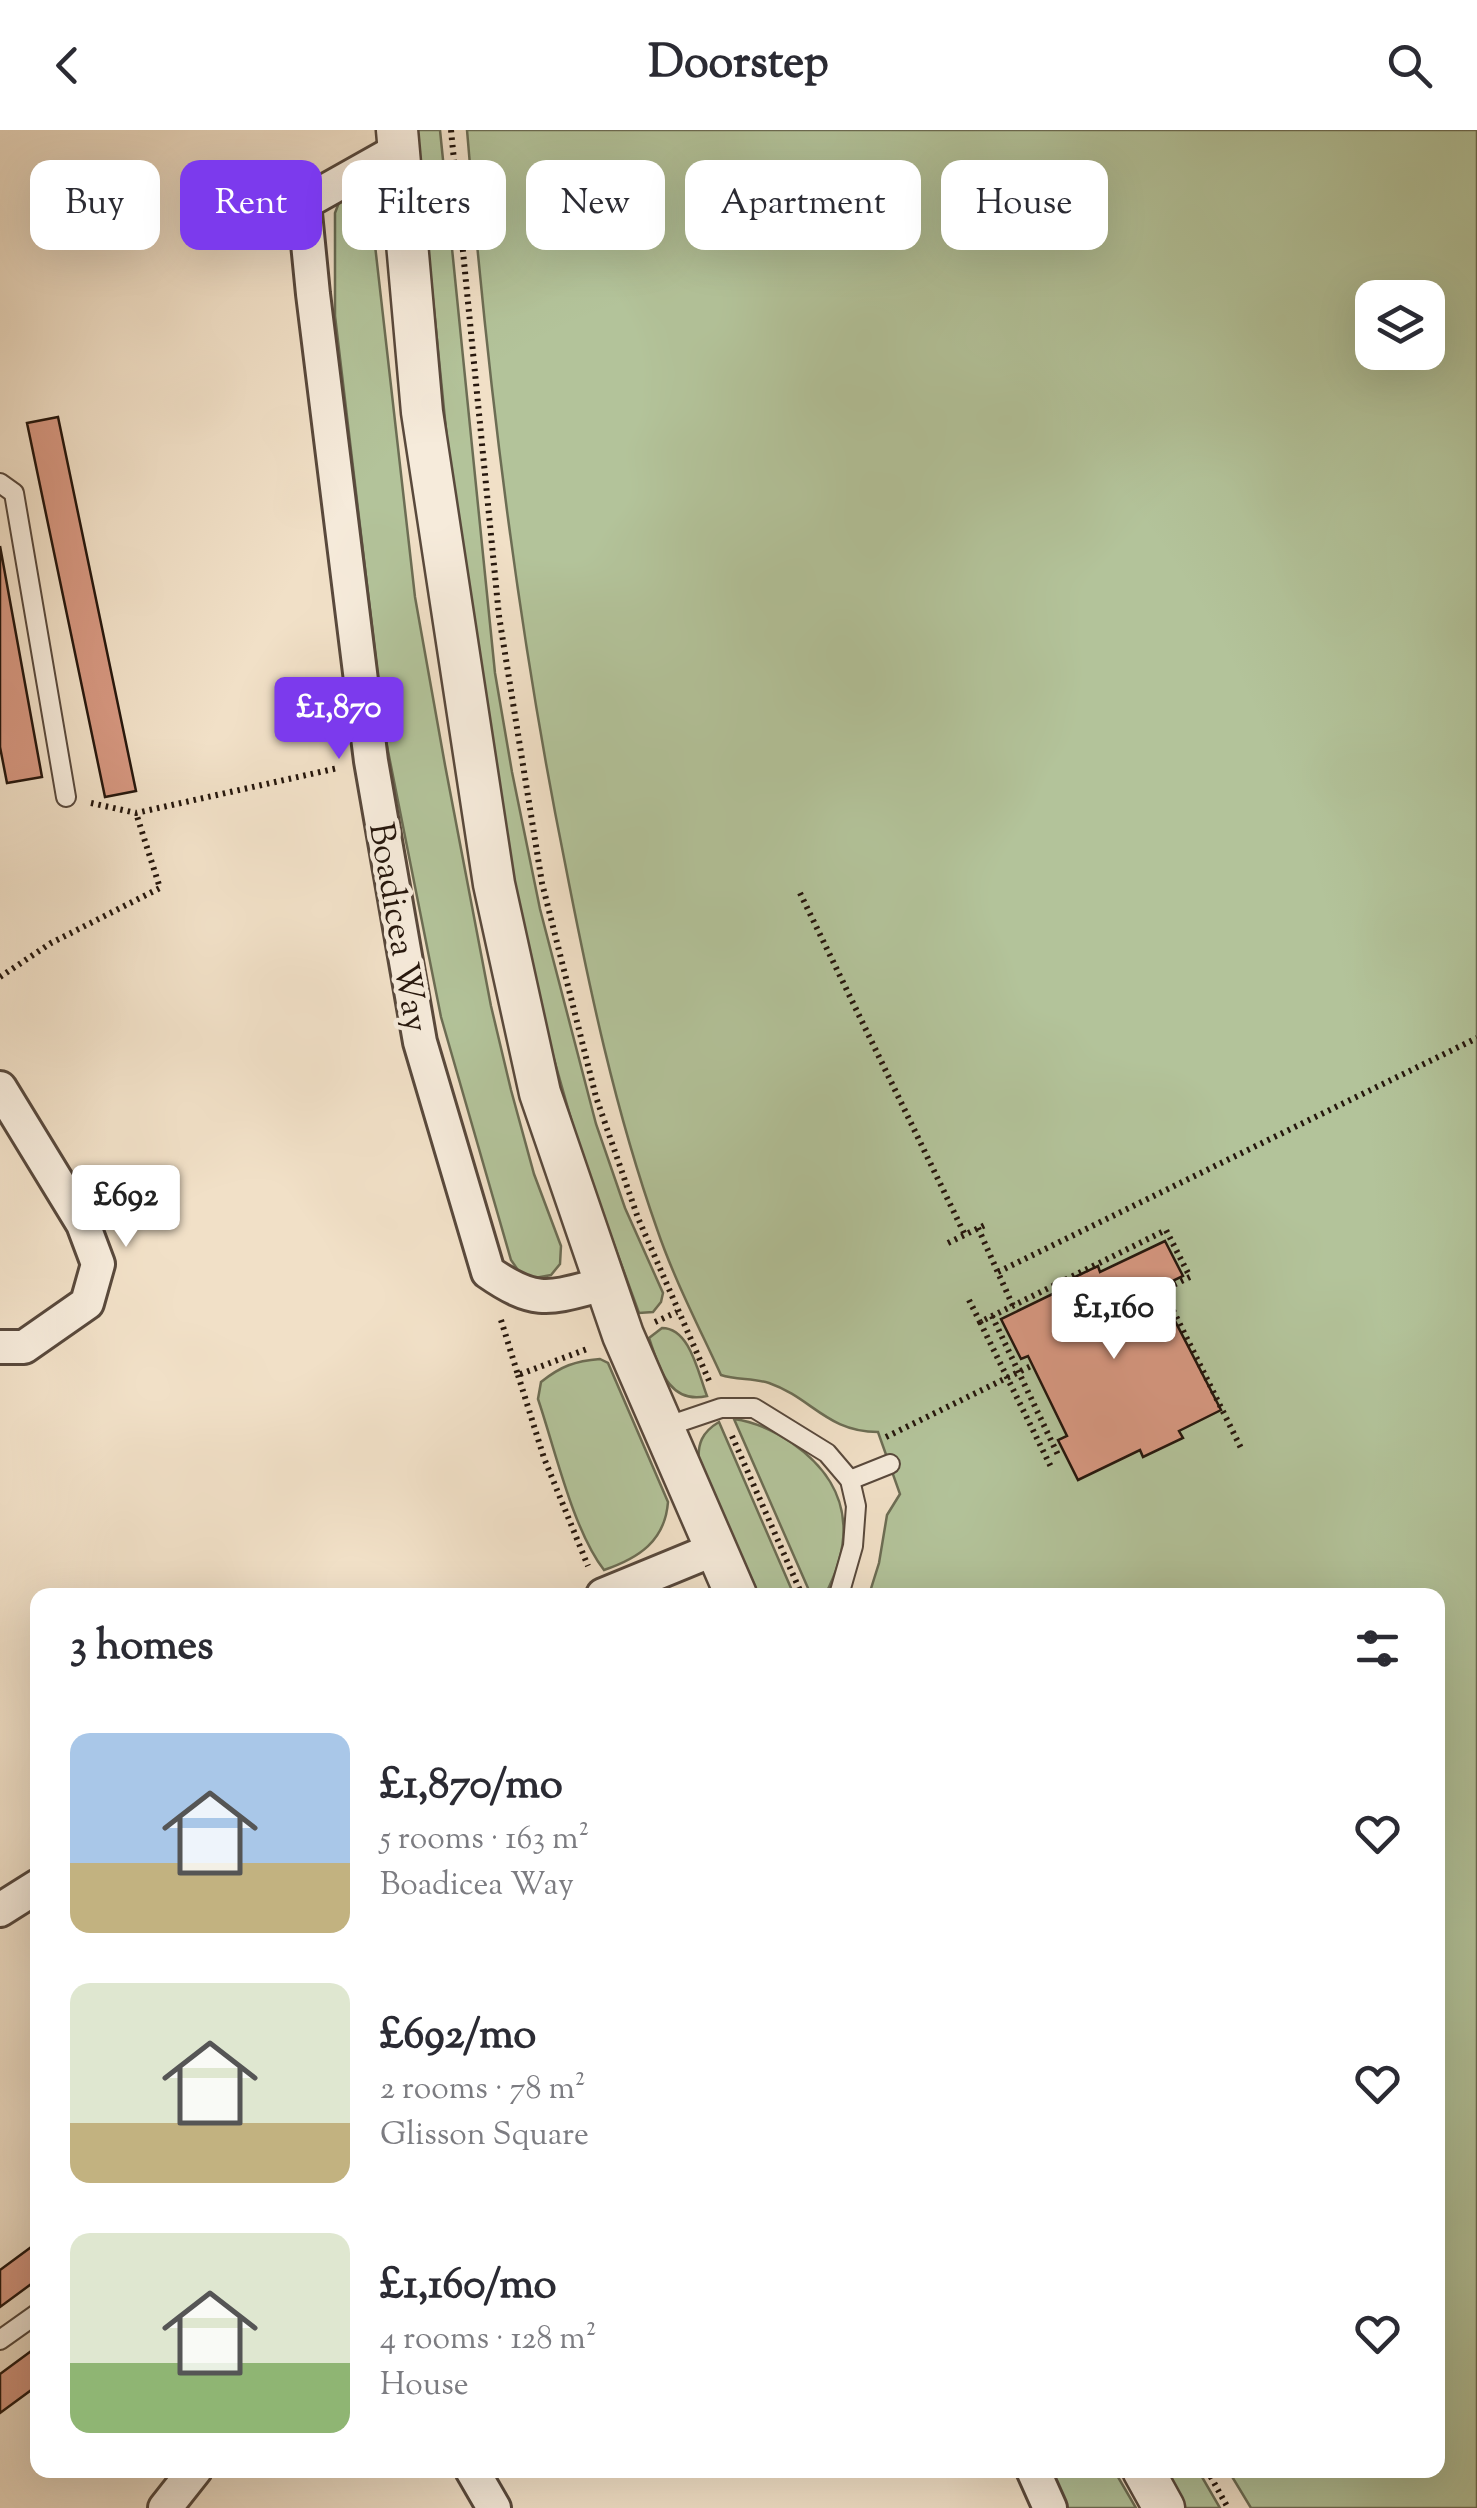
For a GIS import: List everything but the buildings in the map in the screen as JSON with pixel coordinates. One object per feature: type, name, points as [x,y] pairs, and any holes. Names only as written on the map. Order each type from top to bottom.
[{"type":"street","name":"Boadicea Way","points":[[511,1288],[488,1272],[420,1042],[371,761],[312,294],[304,203],[398,140],[422,412],[494,884],[540,1093],[623,1335],[733,1588]]},
{"type":"street","points":[[0,1088],[83,1224],[98,1264],[87,1303],[24,1347],[0,1347]]},
{"type":"street","points":[[511,1288],[548,1298],[604,1284]]},
{"type":"street","points":[[616,1588],[715,1550]]},
{"type":"street","points":[[0,1910],[30,1891]]},
{"type":"street","points":[[164,2508],[188,2478]]},
{"type":"street","points":[[477,2478],[494,2508]]},
{"type":"street","points":[[1037,2478],[1050,2508]]},
{"type":"street","points":[[1147,2478],[1164,2508]]},
{"type":"lane","points":[[0,483],[14,493],[66,798]]},
{"type":"lane","points":[[662,1428],[720,1408],[754,1408],[827,1453],[850,1480],[856,1506],[853,1546],[841,1588]]},
{"type":"lane","points":[[850,1480],[890,1464]]},
{"type":"lane","points":[[0,2340],[30,2319]]},
{"type":"path","points":[[450,130],[499,616],[542,883],[596,1097],[638,1218],[799,1588]]},
{"type":"path","points":[[66,798],[136,813],[371,761]]},
{"type":"path","points":[[0,976],[50,943],[160,888],[136,813]]},
{"type":"path","points":[[800,894],[965,1235]]},
{"type":"path","points":[[998,1272],[1477,1038]]},
{"type":"path","points":[[948,1243],[982,1227],[1012,1306]]},
{"type":"path","points":[[980,1322],[1166,1230],[1190,1277],[1163,1290],[1241,1448]]},
{"type":"path","points":[[511,1288],[498,1310],[544,1458],[612,1588]]},
{"type":"path","points":[[969,1300],[1052,1470]]},
{"type":"path","points":[[518,1375],[676,1312]]},
{"type":"path","points":[[992,1316],[1059,1457]]},
{"type":"path","points":[[923,1421],[1033,1365]]},
{"type":"path","points":[[1211,2478],[1228,2508]]},
{"type":"green space","points":[[416,130],[440,130],[443,160],[419,160]]},
{"type":"green space","points":[[467,130],[1477,130],[1477,2508],[1251,2508],[1233,2478],[1445,2478],[1445,1588],[871,1588],[887,1515],[900,1494],[878,1432],[860,1431],[832,1420],[769,1383],[721,1375],[679,1285],[642,1184],[604,1048],[584,956],[532,681],[505,498],[478,250],[506,250],[506,160],[470,160]]},
{"type":"green space","points":[[341,197],[342,250],[376,250],[415,597],[445,765],[511,1090],[534,1174],[561,1246],[560,1264],[551,1275],[535,1278],[520,1273],[511,1260],[441,1017],[385,736],[335,316],[335,213]]},
{"type":"green space","points":[[428,250],[452,250],[495,673],[540,909],[596,1124],[625,1208],[663,1293],[653,1312],[639,1313],[581,1154],[546,1031],[514,892],[464,609]]},
{"type":"green space","points":[[662,1328],[680,1335],[686,1343],[707,1396],[683,1395],[667,1381],[649,1338]]},
{"type":"green space","points":[[600,1359],[608,1363],[668,1502],[662,1527],[648,1546],[604,1570],[574,1512],[538,1399],[541,1382],[555,1372]]},
{"type":"green space","points":[[734,1419],[764,1427],[792,1443],[811,1458],[835,1492],[843,1530],[835,1573],[828,1588],[808,1588]]},
{"type":"green space","points":[[719,1422],[791,1588],[756,1588],[699,1463],[702,1439]]},
{"type":"green space","points":[[1051,2478],[1119,2478],[1136,2508],[1067,2508]]},
{"type":"green space","points":[[1167,2478],[1203,2478],[1220,2508],[1184,2508]]}]
